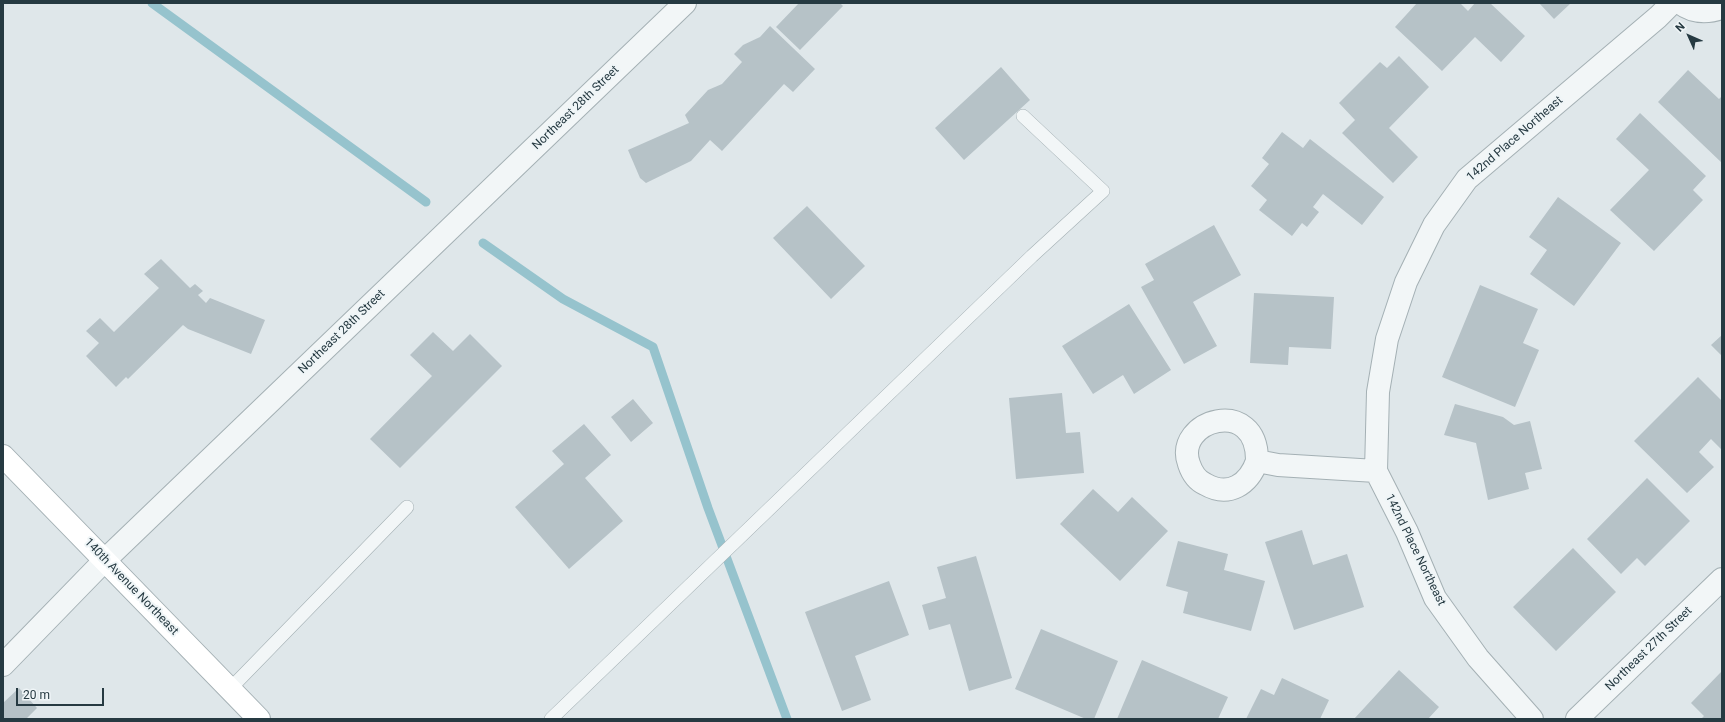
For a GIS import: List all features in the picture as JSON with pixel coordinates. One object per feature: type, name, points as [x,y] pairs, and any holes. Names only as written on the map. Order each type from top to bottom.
[{"type":"street","name":"Northeast 28th Street","points":[[3,665],[105,560],[684,3]]},
{"type":"street","name":"142nd Place Northeast","points":[[1532,719],[1478,658],[1435,598],[1407,532],[1376,471],[1378,392],[1387,339],[1406,282],[1434,225],[1467,179],[1658,17],[1672,3]]},
{"type":"street","points":[[1680,3],[1698,12],[1710,12],[1722,8]]},
{"type":"street","name":"140th Avenue Northeast","points":[[3,456],[259,719]]},
{"type":"street","points":[[1257,461],[1278,465],[1376,471]]},
{"type":"street","name":"Northeast 27th Street","points":[[1577,719],[1722,579]]},
{"type":"lane","points":[[551,719],[1032,256],[1103,191],[1023,116]]},
{"type":"lane","points":[[230,689],[407,507]]},
{"type":"building","points":[[799,3],[840,3],[843,6],[800,50],[776,27]]},
{"type":"building","points":[[1417,3],[1460,3],[1468,11],[1475,3],[1490,3],[1525,36],[1501,62],[1475,37],[1442,71],[1395,27]]},
{"type":"building","points":[[1539,3],[1571,3],[1554,19]]},
{"type":"building","points":[[770,26],[815,69],[793,92],[784,84],[722,151],[710,140],[691,161],[646,183],[640,178],[628,150],[689,123],[685,115],[708,90],[722,84],[742,62],[734,54],[743,45],[760,37]]},
{"type":"building","points":[[1399,56],[1429,87],[1389,128],[1418,157],[1393,183],[1342,133],[1355,120],[1339,103],[1380,62],[1387,68]]},
{"type":"building","points":[[1001,67],[1030,100],[964,160],[935,128]]},
{"type":"building","points":[[1688,70],[1719,99],[1722,96],[1722,163],[1658,102]]},
{"type":"building","points":[[1640,113],[1706,176],[1693,190],[1703,200],[1654,251],[1610,210],[1649,170],[1616,139]]},
{"type":"building","points":[[1282,132],[1303,148],[1310,139],[1384,197],[1362,225],[1323,194],[1313,207],[1319,212],[1307,227],[1302,223],[1292,236],[1259,210],[1267,200],[1251,186],[1269,164],[1262,158]]},
{"type":"building","points":[[1558,197],[1621,243],[1574,306],[1530,274],[1547,250],[1529,237]]},
{"type":"building","points":[[807,206],[865,266],[831,299],[773,238]]},
{"type":"building","points":[[1214,225],[1241,275],[1193,302],[1217,346],[1184,364],[1141,287],[1154,280],[1145,264]]},
{"type":"building","points":[[161,259],[190,288],[195,284],[203,291],[198,295],[206,303],[210,298],[265,320],[251,354],[188,329],[183,325],[128,379],[126,377],[116,387],[86,356],[99,343],[86,331],[100,318],[114,332],[159,288],[144,274]]},
{"type":"building","points":[[1480,285],[1538,309],[1523,343],[1539,350],[1515,407],[1442,377]]},
{"type":"building","points":[[1254,293],[1334,297],[1331,349],[1289,347],[1288,365],[1250,363]]},
{"type":"building","points":[[1129,304],[1171,370],[1134,394],[1123,375],[1093,394],[1062,346]]},
{"type":"building","points":[[433,332],[453,351],[470,334],[502,366],[400,468],[370,439],[432,376],[410,355]]},
{"type":"building","points":[[1722,335],[1722,356],[1711,345]]},
{"type":"building","points":[[1698,377],[1722,401],[1722,450],[1711,439],[1699,452],[1714,467],[1687,493],[1634,441]]},
{"type":"building","points":[[1062,393],[1066,433],[1080,432],[1084,473],[1016,479],[1009,398]]},
{"type":"building","points":[[633,399],[653,423],[631,442],[611,417]]},
{"type":"building","points":[[1455,404],[1503,417],[1514,425],[1530,421],[1542,469],[1525,473],[1529,489],[1488,500],[1476,443],[1444,435]]},
{"type":"building","points":[[584,424],[611,455],[585,478],[623,521],[569,569],[515,507],[564,464],[552,451]]},
{"type":"building","points":[[1647,478],[1690,521],[1645,566],[1637,558],[1621,574],[1587,539]]},
{"type":"building","points":[[1093,489],[1118,512],[1132,497],[1168,531],[1120,581],[1060,524]]},
{"type":"building","points":[[1302,530],[1313,565],[1347,554],[1364,607],[1294,630],[1265,542]]},
{"type":"building","points":[[1178,541],[1228,554],[1224,570],[1265,581],[1251,631],[1183,613],[1188,592],[1166,586]]},
{"type":"building","points":[[1573,548],[1616,592],[1556,651],[1513,607]]},
{"type":"building","points":[[976,556],[1012,678],[969,691],[950,624],[929,630],[922,605],[946,598],[937,567]]},
{"type":"building","points":[[889,581],[909,635],[855,656],[871,700],[842,711],[805,612]]},
{"type":"building","points":[[1041,629],[1118,661],[1094,719],[1086,719],[1015,689]]},
{"type":"building","points":[[1142,660],[1228,697],[1218,719],[1117,719]]},
{"type":"building","points":[[1399,670],[1439,707],[1428,719],[1354,719]]},
{"type":"building","points":[[1722,671],[1722,719],[1701,719],[1704,716],[1691,703]]},
{"type":"building","points":[[1282,678],[1329,700],[1320,719],[1246,719],[1261,689],[1274,695]]},
{"type":"building","points":[[19,688],[37,708],[26,719],[4,719],[3,703]]},
{"type":"waterway","points":[[152,3],[426,202]]},
{"type":"waterway","points":[[483,243],[563,299],[653,347],[708,508],[787,719]]}]
